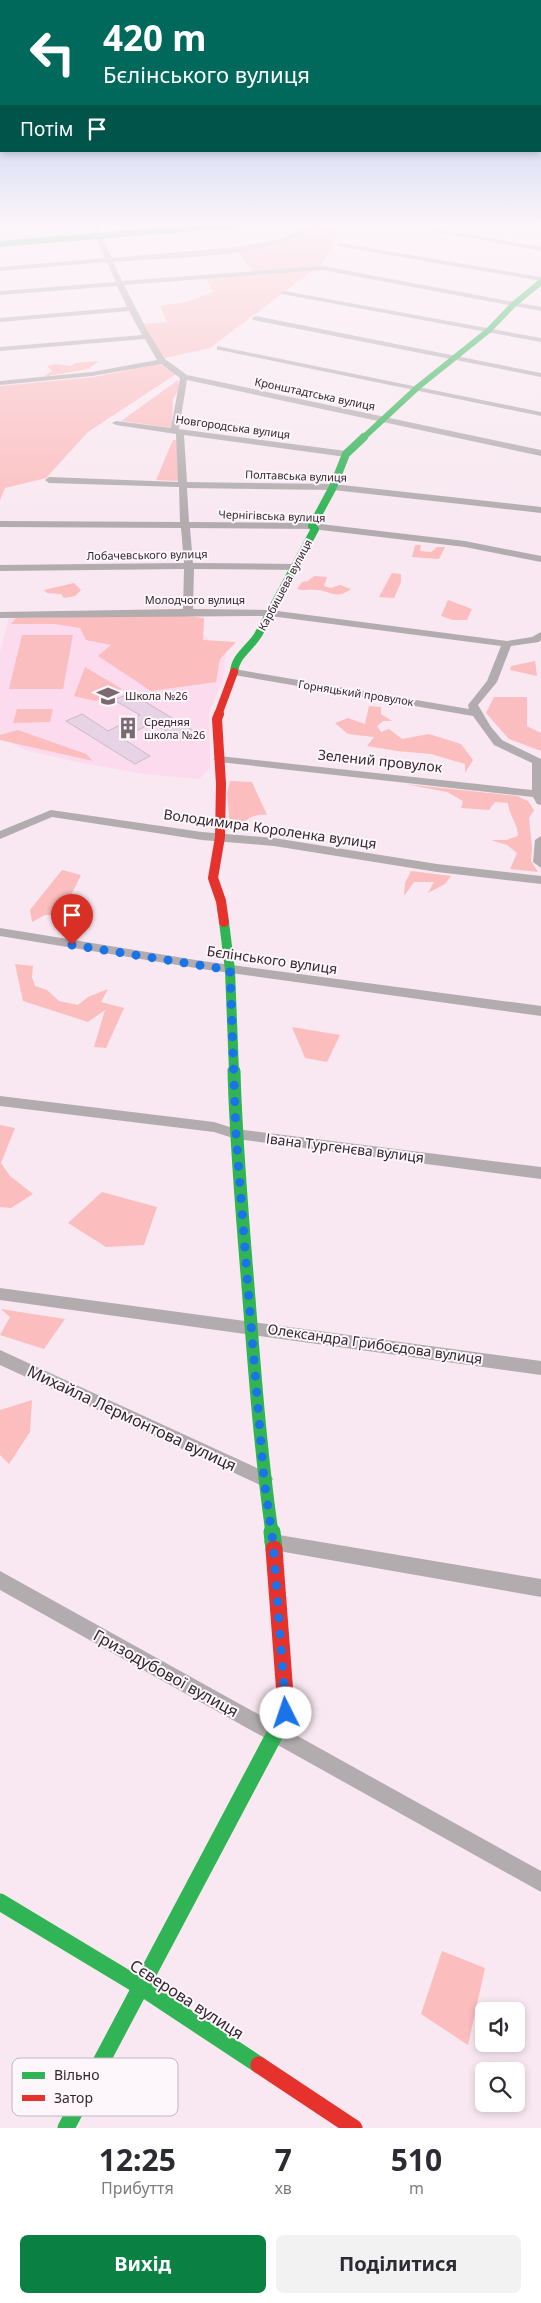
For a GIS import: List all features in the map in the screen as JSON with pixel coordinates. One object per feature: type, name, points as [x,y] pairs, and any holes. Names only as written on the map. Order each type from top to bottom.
[{"type":"street","name":"Кронштадтська вулиця","points":[[138,322],[145,337],[162,361],[184,377],[541,453]]},
{"type":"street","points":[[277,322],[541,375]]},
{"type":"street","points":[[446,322],[541,340]]},
{"type":"street","name":"Карбишева вулиця","points":[[104,2058],[286,1713],[273,1542],[264,1479],[250,1326],[236,1134],[230,970],[221,901],[213,878],[220,837],[221,784],[217,719],[234,672],[234,661],[240,652],[249,648],[295,567],[315,529],[312,526],[333,487],[346,454],[418,387],[496,322]]},
{"type":"street","points":[[0,349],[145,337]]},
{"type":"street","points":[[220,348],[418,387],[541,414]]},
{"type":"street","points":[[0,383],[92,374],[162,361]]},
{"type":"street","points":[[184,377],[175,430],[180,433],[184,485],[184,525],[189,566],[188,612]]},
{"type":"street","name":"Новгородська вулиця","points":[[116,423],[346,454]]},
{"type":"street","name":"Полтавська вулиця","points":[[49,480],[184,485],[333,487],[541,510]]},
{"type":"street","name":"Чернігівська вулиця","points":[[0,524],[312,526],[465,544],[541,558]]},
{"type":"street","name":"Лобачевського вулиця","points":[[0,568],[295,567]]},
{"type":"street","name":"Молодчого вулиця","points":[[0,615],[188,612],[270,613],[507,644],[535,640],[541,635]]},
{"type":"street","points":[[507,644],[492,682],[473,705],[494,739],[503,746],[527,753],[538,762],[540,798]]},
{"type":"street","name":"Горняцький провулок","points":[[234,672],[477,713]]},
{"type":"street","name":"Зелений провулок","points":[[219,759],[540,798]]},
{"type":"street","name":"Володимира Короленка вулиця","points":[[0,835],[51,813],[220,837],[274,842],[438,868],[541,880]]},
{"type":"street","points":[[541,840],[539,862],[541,864]]},
{"type":"street","name":"Бєлінського вулиця","points":[[0,932],[108,952],[230,970],[541,1011]]},
{"type":"street","name":"Івана Тургенєва вулиця","points":[[0,1101],[214,1128],[236,1134],[541,1173]]},
{"type":"street","name":"Олександра Грибоєдова вулиця","points":[[0,1294],[250,1326],[541,1368]]},
{"type":"street","name":"Михайла Лермонтова вулиця","points":[[0,1356],[264,1479]]},
{"type":"street","points":[[273,1542],[541,1588]]},
{"type":"street","name":"Гризодубової вулиця","points":[[0,1580],[541,1882]]},
{"type":"street","name":"Сєверова вулиця","points":[[0,1902],[141,1988],[354,2128]]},
{"type":"street","name":"Карбишева вулиця","points":[[66,2128],[72,2116]]},
{"type":"shaded area","points":[[244,322],[210,348],[165,358],[143,324]]},
{"type":"shaded area","points":[[99,361],[88,369],[43,377],[52,371],[47,366],[56,364],[71,366],[75,363]]},
{"type":"shaded area","points":[[159,364],[176,374],[88,432],[46,478],[5,488],[0,500],[0,386],[94,377]]},
{"type":"shaded area","points":[[178,380],[179,389],[173,399],[172,428],[121,421]]},
{"type":"shaded area","points":[[173,440],[177,440],[179,481],[156,480]]},
{"type":"shaded area","points":[[415,545],[421,545],[420,551],[431,552],[437,547],[445,547],[439,559],[412,557]]},
{"type":"shaded area","points":[[392,573],[401,574],[401,582],[394,598],[379,597]]},
{"type":"shaded area","points":[[314,576],[327,577],[324,586],[331,588],[340,585],[351,589],[341,594],[334,594],[317,590],[297,589],[302,582],[308,581]]},
{"type":"shaded area","points":[[74,583],[81,590],[75,596],[64,598],[61,594],[47,593],[44,590]]},
{"type":"shaded area","points":[[448,600],[472,609],[467,620],[453,620],[441,616]]},
{"type":"shaded area","name":"Школа №26","points":[[176,613],[226,653],[223,680],[209,713],[210,768],[199,779],[145,774],[76,762],[22,749],[0,736],[0,653],[9,617]]},
{"type":"shaded area","points":[[175,615],[204,618],[203,640],[236,642],[220,659],[216,682],[151,691],[98,656],[111,645],[86,640],[80,628],[55,624],[11,624],[16,618]]},
{"type":"shaded area","points":[[22,635],[73,635],[63,689],[9,689]]},
{"type":"shaded area","points":[[535,661],[537,676],[510,670],[511,666]]},
{"type":"shaded area","points":[[85,667],[122,689],[96,701],[74,696]]},
{"type":"shaded area","points":[[494,697],[527,697],[527,726],[541,733],[541,751],[509,739],[486,713]]},
{"type":"shaded area","points":[[369,706],[381,707],[381,714],[392,721],[383,721],[377,726],[381,732],[389,729],[402,739],[429,734],[461,744],[473,760],[465,773],[465,764],[431,754],[367,746],[374,737],[348,734],[335,723],[348,718],[365,724]]},
{"type":"shaded area","points":[[17,709],[53,709],[50,722],[13,723]]},
{"type":"shaded area","points":[[18,730],[86,754],[93,761],[0,740],[0,735]]},
{"type":"shaded area","points":[[230,781],[252,782],[267,815],[258,815],[251,818],[238,829],[230,827],[227,793]]},
{"type":"shaded area","points":[[405,784],[517,796],[528,801],[534,810],[529,818],[532,847],[531,861],[538,872],[510,869],[517,853],[507,845],[491,840],[506,840],[518,836],[517,827],[508,803],[495,802],[489,810],[461,808],[463,801],[447,792]]},
{"type":"shaded area","points":[[62,870],[81,875],[61,915],[45,915],[32,922],[30,910]]},
{"type":"shaded area","points":[[411,871],[451,876],[445,884],[428,893],[434,882],[414,882],[404,896],[405,883]]},
{"type":"shaded area","points":[[15,964],[33,966],[32,977],[35,986],[47,990],[59,1001],[78,1005],[88,997],[108,989],[101,1002],[124,1008],[106,1048],[94,1047],[105,1010],[88,1022],[23,1001]]},
{"type":"shaded area","points":[[292,1027],[340,1035],[327,1062],[305,1058]]},
{"type":"shaded area","points":[[0,1125],[15,1128],[1,1163],[10,1176],[33,1194],[11,1208],[0,1207]]},
{"type":"shaded area","points":[[102,1192],[157,1207],[144,1245],[106,1247],[68,1223]]},
{"type":"shaded area","points":[[1,1309],[65,1319],[44,1349],[0,1335],[10,1317]]},
{"type":"shaded area","points":[[32,1400],[30,1432],[9,1464],[0,1455],[0,1410]]},
{"type":"shaded area","points":[[442,1951],[485,1968],[477,2002],[475,2002],[475,2013],[468,2045],[421,2014]]},
{"type":"building","name":"Средняя школа №26","points":[[131,693],[194,731],[181,739],[152,723],[122,738],[150,756],[135,764],[66,721],[82,714],[108,731],[140,715],[114,700]]},
{"type":"traffic: fast","points":[[234,672],[237,658],[249,648],[258,635],[315,529],[312,526],[333,487],[346,454],[418,387],[496,322]]},
{"type":"traffic: fast","points":[[224,922],[230,970],[236,1134],[251,1326],[264,1479],[274,1549]]},
{"type":"traffic: fast","points":[[103,2058],[286,1713],[286,1708]]},
{"type":"traffic: fast","points":[[0,1902],[141,1987],[259,2065]]},
{"type":"traffic: fast","points":[[66,2128],[72,2116]]},
{"type":"traffic: jam","points":[[224,922],[221,901],[213,878],[220,837],[221,784],[217,719],[234,672]]},
{"type":"traffic: jam","points":[[274,1549],[286,1708]]},
{"type":"traffic: jam","points":[[259,2065],[354,2128]]},
{"type":"place","name":"Школа №26","points":[[108,696]]},
{"type":"place","name":"Средняя школа №26","points":[[128,728]]},
{"type":"route","points":[[72,945],[230,970],[236,1134],[250,1326],[264,1479],[273,1542],[286,1713]]}]
